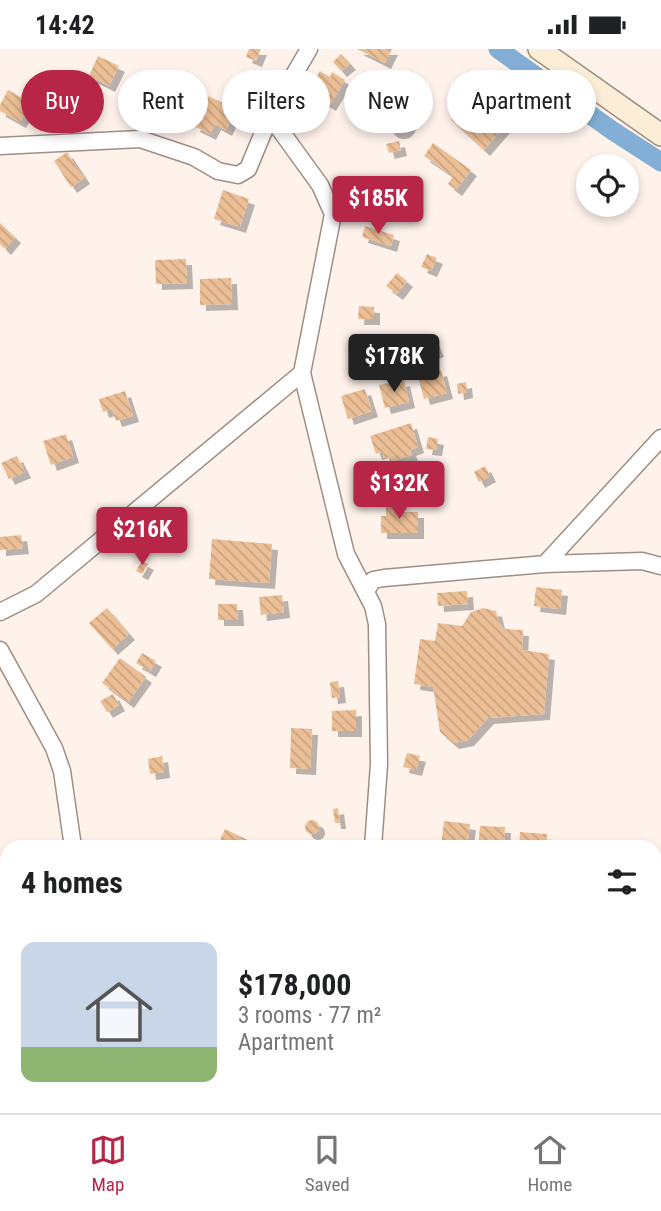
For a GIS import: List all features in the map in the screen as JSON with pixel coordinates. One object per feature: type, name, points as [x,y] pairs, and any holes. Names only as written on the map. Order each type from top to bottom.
[{"type":"street","points":[[297,70],[309,49]]},
{"type":"street","points":[[539,49],[661,135]]},
{"type":"street","points":[[0,146],[140,139],[194,157],[218,171],[238,175],[248,169],[263,133]]},
{"type":"street","points":[[282,133],[320,185],[333,214],[302,373],[346,554],[366,591],[377,624],[379,764],[374,840]]},
{"type":"street","points":[[0,612],[36,594],[302,373]]},
{"type":"street","points":[[545,565],[661,438]]},
{"type":"street","points":[[366,591],[373,580],[384,578],[545,565],[642,561],[661,566]]},
{"type":"street","points":[[0,649],[54,748],[62,771],[72,840]]},
{"type":"building","points":[[249,49],[261,49],[256,61],[246,57]]},
{"type":"building","points":[[357,49],[392,49],[385,63]]},
{"type":"building","points":[[341,54],[350,64],[341,71],[333,62]]},
{"type":"building","points":[[98,56],[119,66],[109,86],[104,84],[104,70],[92,70]]},
{"type":"building","points":[[332,72],[344,82],[330,105]]},
{"type":"building","points":[[8,90],[21,97],[20,122],[0,111],[0,105]]},
{"type":"building","points":[[208,96],[222,102],[222,128],[215,124],[210,134]]},
{"type":"building","points":[[465,133],[499,133],[484,150]]},
{"type":"building","points":[[399,141],[401,150],[389,153],[386,144]]},
{"type":"building","points":[[433,143],[471,170],[456,190],[448,184],[453,176],[424,156]]},
{"type":"building","points":[[67,152],[84,178],[71,187],[54,161]]},
{"type":"building","points":[[223,190],[249,199],[240,227],[214,219]]},
{"type":"building","points":[[0,223],[15,237],[5,249],[0,244]]},
{"type":"building","points":[[365,226],[394,235],[391,246],[362,237]]},
{"type":"building","points":[[427,254],[437,258],[431,271],[421,267]]},
{"type":"building","points":[[186,259],[187,283],[156,284],[155,260]]},
{"type":"building","points":[[397,273],[407,281],[397,294],[386,286]]},
{"type":"building","points":[[231,278],[232,304],[200,305],[200,279]]},
{"type":"building","points":[[359,306],[374,307],[374,319],[358,319]]},
{"type":"building","points":[[432,337],[438,351],[410,362],[404,348]]},
{"type":"building","points":[[441,370],[447,393],[424,399],[418,376]]},
{"type":"building","points":[[404,380],[409,402],[385,408],[379,385]]},
{"type":"building","points":[[466,382],[467,392],[458,394],[457,384]]},
{"type":"building","points":[[365,389],[372,411],[348,419],[341,396]]},
{"type":"building","points":[[125,391],[133,416],[116,421],[112,409],[103,412],[99,399]]},
{"type":"building","points":[[411,423],[418,447],[410,450],[412,455],[392,461],[390,457],[384,458],[383,452],[376,454],[370,436]]},
{"type":"building","points":[[66,434],[73,457],[51,465],[43,441]]},
{"type":"building","points":[[428,437],[438,439],[436,450],[426,449]]},
{"type":"building","points":[[17,456],[25,472],[9,479],[1,463]]},
{"type":"building","points":[[485,466],[490,476],[479,482],[474,472]]},
{"type":"building","points":[[386,506],[404,506],[404,512],[418,512],[418,533],[381,533],[381,516],[386,516]]},
{"type":"building","points":[[21,535],[23,548],[0,550],[0,537]]},
{"type":"building","points":[[212,539],[272,544],[269,583],[209,579]]},
{"type":"building","points":[[142,561],[148,564],[142,574],[136,571]]},
{"type":"building","points":[[536,587],[562,590],[560,609],[534,606]]},
{"type":"building","points":[[467,591],[468,604],[438,606],[437,593]]},
{"type":"building","points":[[282,595],[284,612],[261,615],[259,597]]},
{"type":"building","points":[[218,604],[237,604],[238,620],[218,620]]},
{"type":"building","points":[[107,608],[129,634],[112,649],[89,623]]},
{"type":"building","points":[[483,608],[496,611],[499,623],[504,629],[523,630],[522,650],[549,654],[544,714],[488,718],[468,740],[453,743],[440,732],[433,687],[414,684],[420,639],[435,641],[438,623],[462,626],[471,612]]},
{"type":"building","points":[[142,653],[156,661],[150,671],[136,663]]},
{"type":"building","points":[[120,658],[146,677],[128,702],[102,683]]},
{"type":"building","points":[[338,681],[340,697],[332,698],[330,682]]},
{"type":"building","points":[[113,694],[119,705],[107,712],[100,701]]},
{"type":"building","points":[[356,710],[356,731],[332,731],[332,711]]},
{"type":"building","points":[[291,728],[312,729],[310,769],[290,768]]},
{"type":"building","points":[[407,753],[420,756],[416,770],[403,767]]},
{"type":"building","points":[[162,756],[164,772],[150,774],[148,759]]},
{"type":"building","points":[[338,808],[340,823],[335,823],[333,809]]},
{"type":"building","points":[[312,820],[317,822],[317,832],[312,834],[307,832],[305,827],[307,822]]},
{"type":"building","points":[[444,821],[470,824],[468,840],[442,840]]},
{"type":"building","points":[[480,826],[505,827],[504,840],[479,840]]},
{"type":"building","points":[[225,829],[248,840],[220,840]]},
{"type":"building","points":[[520,832],[547,834],[547,840],[519,840]]},
{"type":"waterway","points":[[498,49],[661,162]]}]
